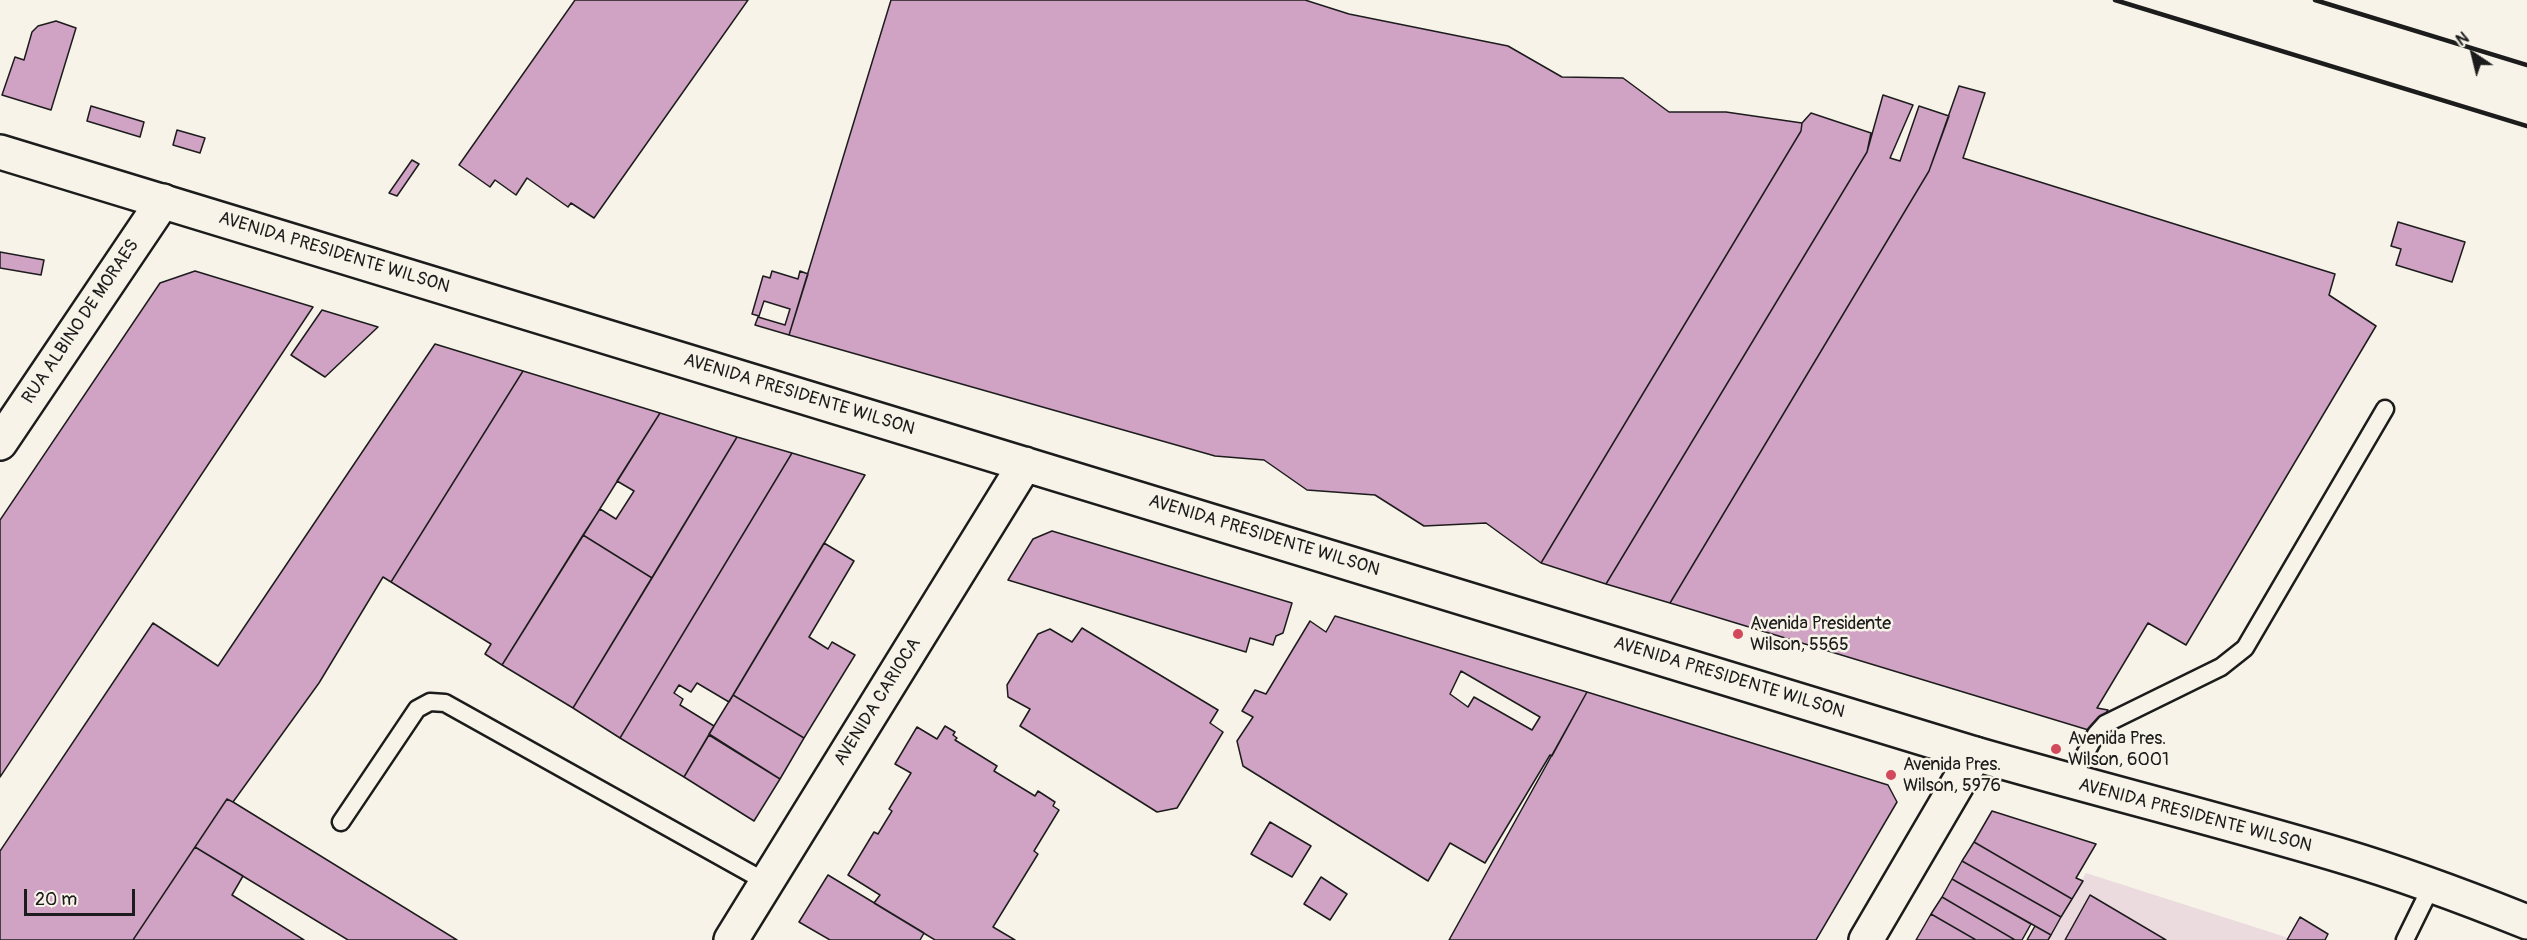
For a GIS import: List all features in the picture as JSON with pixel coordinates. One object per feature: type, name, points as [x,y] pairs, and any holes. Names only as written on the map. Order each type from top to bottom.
[{"type":"main road","name":"AVENIDA PRESIDENTE WILSON","points":[[0,152],[1975,754],[2337,854],[2432,885],[2527,922]]},
{"type":"main road","name":"RUA ALBINO DE MORAES","points":[[0,442],[163,201]]},
{"type":"main road","name":"AVENIDA CARIOCA","points":[[730,940],[1025,464]]},
{"type":"main road","points":[[1866,940],[1975,754]]},
{"type":"lane","points":[[2070,782],[2096,734],[2105,724],[2222,667],[2245,648],[2385,409]]},
{"type":"lane","points":[[341,822],[417,709],[430,702],[445,703],[766,882]]},
{"type":"lane","points":[[2405,940],[2432,885]]},
{"type":"shaded area","points":[[2086,873],[2295,940],[2046,940]]},
{"type":"building","points":[[575,0],[748,0],[594,218],[571,203],[568,207],[527,178],[516,195],[495,180],[490,187],[459,165]]},
{"type":"building","points":[[891,0],[1305,0],[1349,14],[1508,46],[1562,77],[1623,78],[1669,112],[1726,112],[1802,123],[1801,131],[1541,563],[1486,523],[1424,526],[1375,495],[1307,490],[1264,460],[1215,456],[789,335]]},
{"type":"building","points":[[56,21],[76,28],[51,110],[2,95],[15,57],[24,60],[32,32],[38,26]]},
{"type":"building","points":[[1959,86],[1985,93],[1963,158],[2335,274],[2329,295],[2376,326],[2186,645],[2148,623],[2097,708],[2108,710],[2095,732],[1670,603],[1929,171]]},
{"type":"building","points":[[1883,95],[1913,105],[1890,158],[1900,161],[1919,106],[1949,116],[1929,171],[1670,603],[1606,584],[1867,152]]},
{"type":"building","points":[[91,106],[144,122],[140,137],[87,121]]},
{"type":"building","points":[[1811,113],[1871,133],[1867,152],[1606,584],[1541,563],[1801,131],[1802,123]]},
{"type":"building","points":[[177,130],[205,138],[200,153],[173,145]]},
{"type":"building","points":[[412,160],[419,164],[397,196],[389,193]]},
{"type":"building","points":[[2398,222],[2465,242],[2452,282],[2396,265],[2401,249],[2391,246]]},
{"type":"building","points":[[0,252],[44,260],[41,275],[0,268]]},
{"type":"building","points":[[195,271],[313,307],[0,777],[0,520],[160,283]]},
{"type":"building","points":[[772,271],[798,279],[800,271],[808,274],[789,335],[755,325],[758,317],[785,325],[790,309],[764,301],[759,316],[752,314],[763,276],[770,278]]},
{"type":"building","points":[[322,310],[378,327],[325,377],[291,355]]},
{"type":"building","points":[[435,344],[523,371],[391,582],[383,577],[319,683],[233,802],[227,799],[133,940],[0,940],[0,851],[153,623],[218,666]]},
{"type":"building","points":[[523,371],[660,413],[502,665],[485,654],[491,644],[391,582]]},
{"type":"building","points":[[660,413],[737,437],[652,578],[583,535],[600,509],[616,519],[634,491],[617,481]]},
{"type":"building","points":[[737,437],[792,453],[620,738],[573,708]]},
{"type":"building","points":[[792,453],[865,475],[729,702],[697,683],[691,692],[679,685],[674,693],[683,699],[680,705],[714,726],[684,777],[620,738]]},
{"type":"building","points":[[1052,531],[1292,603],[1283,633],[1276,636],[1273,645],[1250,638],[1246,652],[1008,580],[1033,539]]},
{"type":"building","points":[[583,535],[652,578],[573,708],[502,665]]},
{"type":"building","points":[[824,543],[854,561],[809,637],[828,649],[832,642],[855,655],[804,738],[733,695]]},
{"type":"building","points":[[1335,616],[1587,692],[1552,756],[1550,755],[1485,863],[1450,843],[1428,881],[1243,766],[1237,741],[1253,717],[1242,711],[1255,690],[1266,694],[1310,621],[1326,632]],"holes":[[[1461,671],[1540,717],[1532,730],[1474,697],[1468,707],[1450,694]]]},
{"type":"building","points":[[1082,628],[1218,710],[1210,723],[1223,732],[1177,808],[1157,812],[1020,726],[1030,709],[1008,697],[1007,685],[1038,634],[1050,629],[1072,642]]},
{"type":"building","points":[[1587,692],[1888,785],[1897,802],[1816,940],[1449,940]]},
{"type":"building","points":[[733,695],[804,738],[780,779],[709,734]]},
{"type":"building","points":[[945,726],[955,732],[953,735],[957,738],[955,740],[997,766],[994,771],[1035,796],[1038,791],[1055,802],[1053,806],[1059,810],[1034,851],[1038,854],[993,927],[1015,940],[935,940],[874,903],[880,895],[848,875],[874,832],[878,834],[892,811],[889,809],[911,773],[895,764],[917,727],[937,739]]},
{"type":"building","points":[[709,735],[780,779],[754,821],[684,777]]},
{"type":"building","points":[[227,799],[457,940],[348,940],[195,847]]},
{"type":"building","points":[[1992,811],[2096,844],[2076,878],[2083,881],[2072,899],[1974,842]]},
{"type":"building","points":[[1270,822],[1311,846],[1292,877],[1251,854]]},
{"type":"building","points":[[1974,842],[2072,899],[2061,917],[1962,861]]},
{"type":"building","points":[[195,847],[243,876],[232,895],[304,940],[133,940]]},
{"type":"building","points":[[1962,861],[2061,917],[2051,935],[1952,879]]},
{"type":"building","points":[[828,875],[924,933],[920,940],[830,940],[799,922]]},
{"type":"building","points":[[1321,877],[1347,894],[1330,920],[1304,904]]},
{"type":"building","points":[[1952,879],[2031,924],[2022,940],[2015,940],[1942,897]]},
{"type":"building","points":[[2090,895],[2166,940],[2065,940]]},
{"type":"building","points":[[1942,897],[2015,940],[1976,940],[1931,914]]},
{"type":"building","points":[[1931,914],[1976,940],[1916,940]]},
{"type":"building","points":[[2300,917],[2328,934],[2325,940],[2287,940]]},
{"type":"building","points":[[2035,926],[2051,935],[2048,940],[2027,940]]},
{"type":"railway","points":[[2115,0],[2527,126]]},
{"type":"railway","points":[[2315,0],[2527,65]]},
{"type":"place","name":"Avenida Presidente Wilson, 5565","points":[[1738,634]]},
{"type":"place","name":"Avenida Pres. Wilson, 6001","points":[[2056,749]]},
{"type":"place","name":"Avenida Pres. Wilson, 5976","points":[[1891,775]]}]
